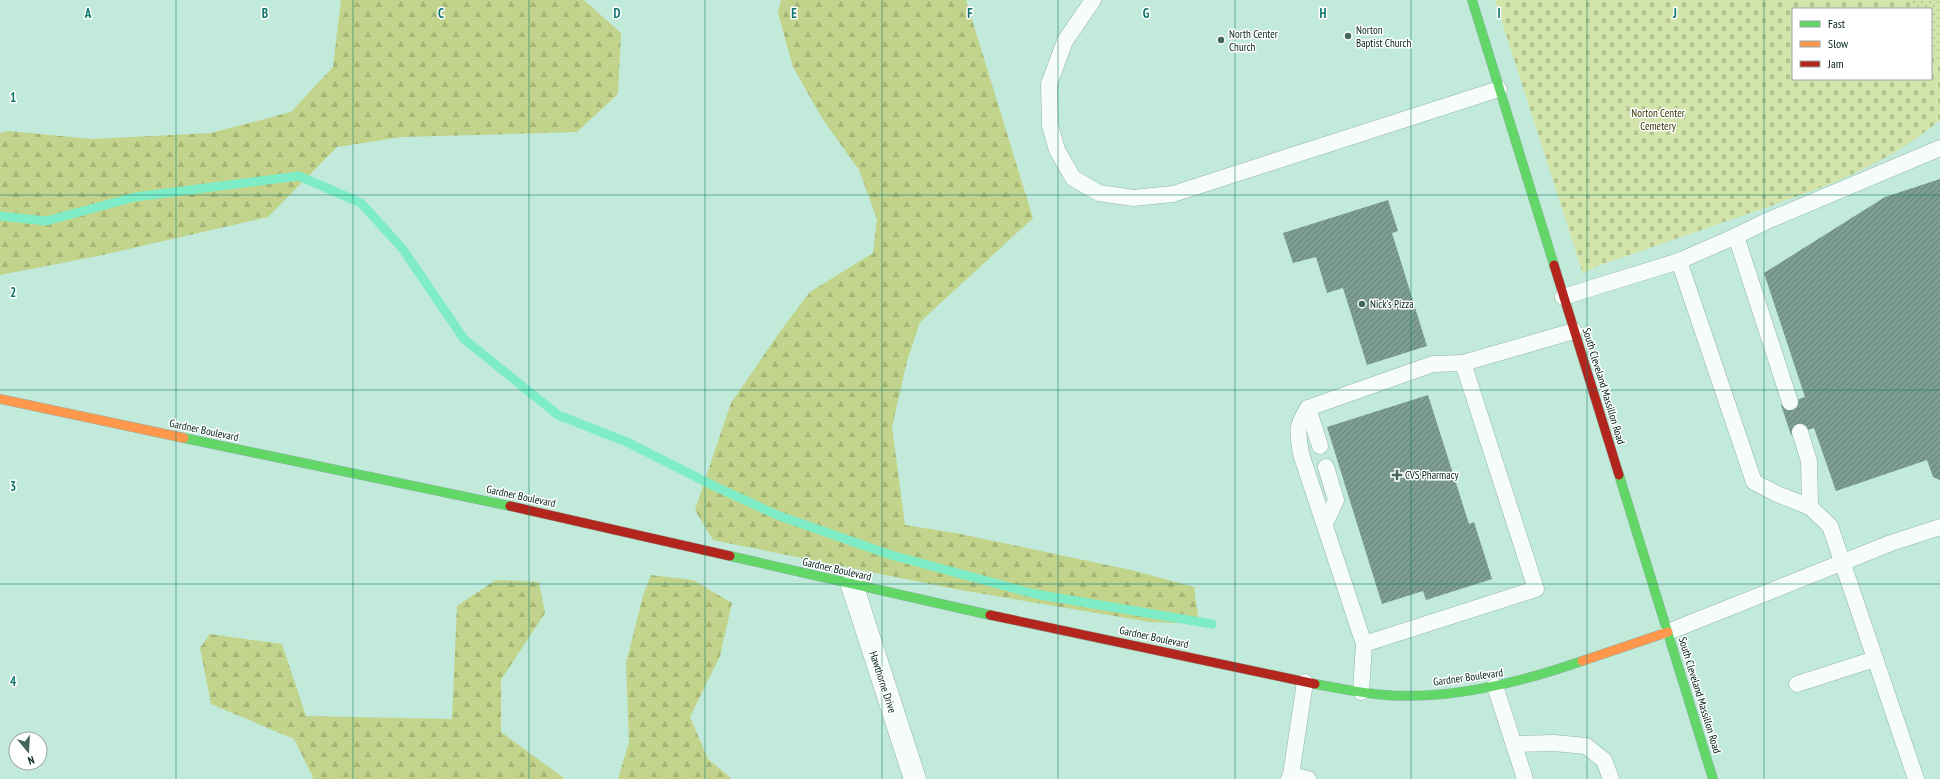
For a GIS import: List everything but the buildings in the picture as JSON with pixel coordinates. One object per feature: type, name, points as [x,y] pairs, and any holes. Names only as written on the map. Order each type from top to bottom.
[{"type":"street","name":"South Cleveland Massillon Road","points":[[1472,0],[1713,779]]},
{"type":"street","name":"Gardner Boulevard","points":[[0,399],[532,511],[852,585],[1305,682],[1360,692],[1386,695],[1438,694],[1495,686],[1560,669],[1668,632]]},
{"type":"street","name":"Hawthorne Drive","points":[[852,585],[915,779]]},
{"type":"lane","points":[[1092,0],[1065,41],[1049,84],[1050,125],[1057,150],[1073,178],[1099,193],[1133,198],[1173,194],[1499,89]]},
{"type":"lane","points":[[1563,297],[1679,261],[1767,221],[1940,148]]},
{"type":"lane","points":[[1736,236],[1790,402]]},
{"type":"lane","points":[[1679,261],[1754,482],[1777,494],[1810,507],[1830,526],[1916,779]]},
{"type":"lane","points":[[1360,692],[1364,644],[1301,454],[1298,437],[1299,422],[1308,408],[1433,364],[1463,363],[1574,331]]},
{"type":"lane","points":[[1364,644],[1536,589],[1463,363]]},
{"type":"lane","points":[[1308,408],[1320,446]]},
{"type":"lane","points":[[1800,432],[1809,461],[1810,507]]},
{"type":"lane","points":[[1325,524],[1336,500],[1326,467]]},
{"type":"lane","points":[[1668,632],[1891,543],[1940,527]]},
{"type":"lane","points":[[1797,684],[1875,658]]},
{"type":"lane","points":[[1305,682],[1290,777],[1308,779]]},
{"type":"lane","points":[[1495,686],[1515,744],[1525,779]]},
{"type":"lane","points":[[1515,744],[1554,743],[1586,746],[1604,760],[1611,779]]},
{"type":"green space","points":[[341,0],[584,0],[621,33],[618,94],[577,132],[402,137],[337,147],[268,217],[98,256],[0,275],[0,133],[8,131],[92,139],[211,133],[291,112],[333,67]]},
{"type":"green space","points":[[781,0],[966,0],[1033,218],[920,322],[907,361],[892,427],[905,525],[956,533],[1131,570],[1194,587],[1199,624],[1150,622],[960,590],[713,540],[695,510],[731,403],[779,333],[810,292],[873,253],[877,219],[859,170],[822,118],[793,67],[778,13]]},
{"type":"green space","name":"Norton Center Cemetery","points":[[1495,0],[1910,0],[1914,8],[1792,8],[1792,80],[1932,80],[1932,49],[1940,67],[1940,120],[1896,152],[1873,165],[1848,176],[1798,196],[1595,267],[1583,274]]},
{"type":"green space","points":[[1910,0],[1940,0],[1940,67],[1932,49],[1932,8],[1914,8]]},
{"type":"green space","points":[[651,575],[693,580],[732,603],[720,656],[690,717],[708,759],[732,779],[618,779],[629,742],[626,663],[643,596]]},
{"type":"green space","points":[[496,580],[539,582],[545,613],[501,680],[501,732],[565,779],[312,779],[313,777],[294,739],[211,704],[200,648],[210,634],[282,644],[306,716],[452,719],[457,606]]},
{"type":"waterway","points":[[0,216],[46,221],[135,197],[299,176],[361,203],[402,248],[464,339],[558,415],[629,443],[714,486],[777,515],[891,555],[1035,594],[1212,624]]},
{"type":"traffic: fast","points":[[1472,0],[1554,265]]},
{"type":"traffic: fast","points":[[184,438],[510,506]]},
{"type":"traffic: fast","points":[[1619,475],[1713,779]]},
{"type":"traffic: fast","points":[[730,556],[990,615]]},
{"type":"traffic: fast","points":[[1315,684],[1358,692],[1385,695],[1434,695],[1485,688],[1535,676],[1582,661]]},
{"type":"traffic: slow","points":[[0,399],[184,438]]},
{"type":"traffic: slow","points":[[1582,661],[1668,632]]},
{"type":"traffic: jam","points":[[1554,265],[1619,475]]},
{"type":"traffic: jam","points":[[510,506],[730,556]]},
{"type":"traffic: jam","points":[[990,615],[1315,684]]},
{"type":"place","name":"Norton Baptist Church","points":[[1348,36]]},
{"type":"place","name":"North Center Church","points":[[1221,40]]},
{"type":"place","name":"Nick's Pizza","points":[[1362,304]]},
{"type":"place","name":"CVS Pharmacy","points":[[1397,475]]}]
